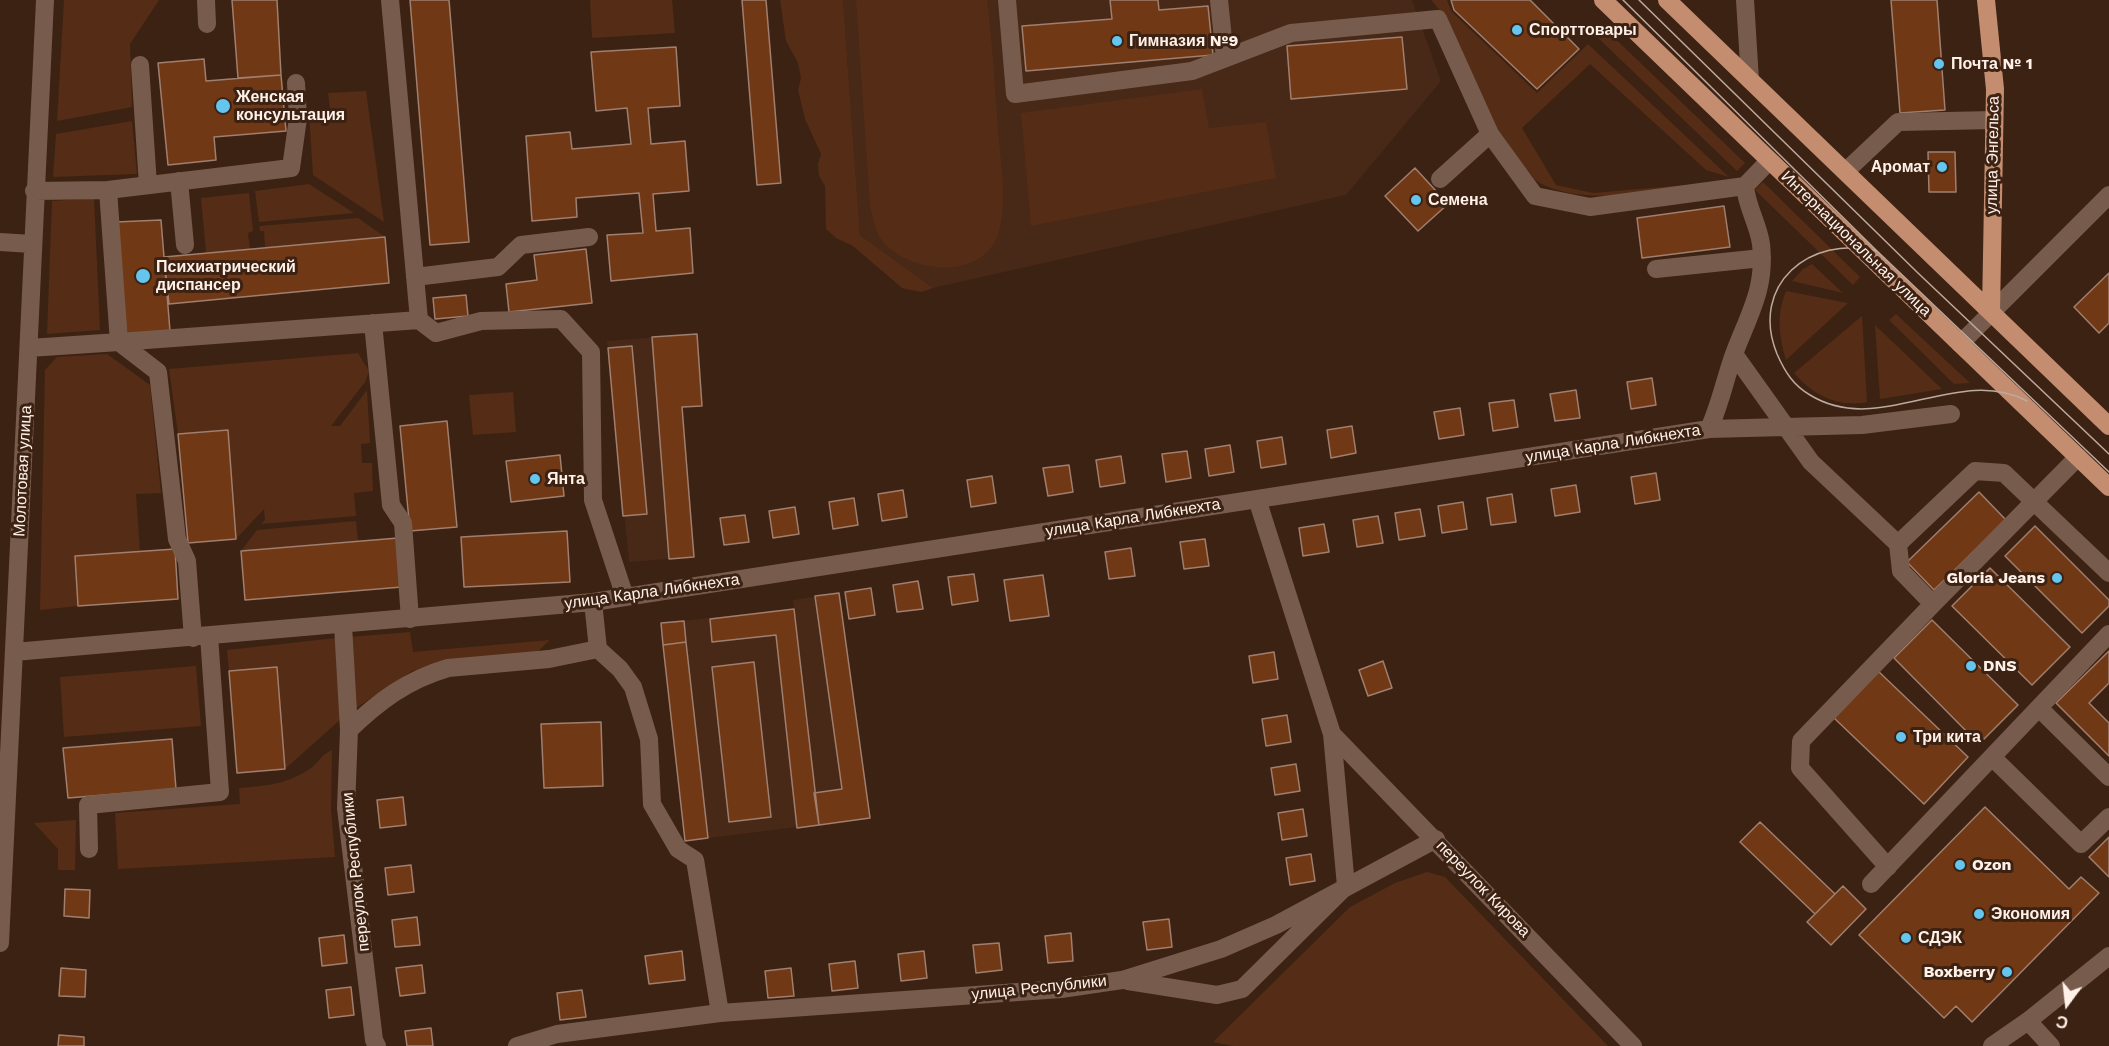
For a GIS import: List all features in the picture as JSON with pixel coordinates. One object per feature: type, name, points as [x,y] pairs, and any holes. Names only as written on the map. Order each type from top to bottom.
[{"type":"main road","name":"Интернациональная улица","points":[[1603,0],[2109,488]]},
{"type":"main road","points":[[1667,0],[2109,426]]},
{"type":"main road","name":"улица Энгельса","points":[[1986,0],[1995,89],[1991,311]]},
{"type":"street","name":"Молотовая улица","points":[[0,943],[29,348],[34,191],[45,0]]},
{"type":"street","points":[[206,0],[207,24]]},
{"type":"street","points":[[390,0],[419,320]]},
{"type":"street","points":[[1007,0],[1015,94],[1192,71],[1291,33],[1438,19],[1490,134],[1535,196],[1590,207],[1745,186],[1769,160]]},
{"type":"street","points":[[1219,0],[1225,58]]},
{"type":"street","points":[[1745,0],[1750,80]]},
{"type":"street","points":[[140,65],[148,185]]},
{"type":"street","points":[[34,191],[108,190],[291,168],[298,118],[296,82]]},
{"type":"street","points":[[1846,171],[1898,122],[1994,120]]},
{"type":"street","points":[[1440,179],[1490,134]]},
{"type":"street","points":[[179,181],[185,245]]},
{"type":"street","name":"улица Карла Либкнехта","points":[[1709,429],[1734,354],[1753,314],[1762,281],[1756,224],[1747,205],[1745,186]]},
{"type":"street","points":[[89,849],[88,805],[220,792],[201,637],[187,561],[177,539],[158,372],[119,342],[108,190]]},
{"type":"street","points":[[1959,344],[2109,195]]},
{"type":"street","points":[[415,277],[498,267],[521,245],[589,237]]},
{"type":"street","points":[[0,242],[33,244]]},
{"type":"street","points":[[1656,268],[1761,258]]},
{"type":"street","points":[[29,348],[419,320],[436,333],[481,321],[561,319],[591,352],[592,500],[626,597]]},
{"type":"street","points":[[373,323],[391,505],[402,523],[410,619]]},
{"type":"street","points":[[1734,354],[1811,462],[1898,543],[1901,571],[1933,604]]},
{"type":"street","name":"улица Карла Либкнехта","points":[[14,652],[593,602],[1709,429],[1862,425],[1950,414]]},
{"type":"street","points":[[1888,867],[1800,768],[1801,741],[1933,604],[2036,503],[2078,457]]},
{"type":"street","points":[[1898,543],[1975,471],[2004,473],[2109,573]]},
{"type":"street","name":"переулок Кирова","points":[[1257,499],[1332,734],[1346,886]]},
{"type":"street","points":[[593,602],[598,649],[620,669],[633,687],[649,739],[652,804],[678,849],[695,860],[720,1013]]},
{"type":"street","name":"переулок Республики","points":[[343,625],[349,730],[346,808],[374,1040],[377,1046]]},
{"type":"street","points":[[1871,884],[2109,634]]},
{"type":"street","points":[[349,730],[372,707],[396,689],[436,672],[549,659],[598,649]]},
{"type":"street","points":[[2038,708],[2109,777]]},
{"type":"street","name":"переулок Кирова","points":[[1332,734],[1436,839],[1633,1046]]},
{"type":"street","points":[[1992,757],[2081,844],[2109,817]]},
{"type":"street","name":"улица Республики","points":[[517,1046],[557,1034],[720,1013],[1061,989],[1122,980],[1221,949],[1276,926],[1436,839]]},
{"type":"street","points":[[1122,980],[1217,995],[1242,989],[1346,886]]},
{"type":"street","points":[[1992,1046],[2028,1022],[2109,956]]},
{"type":"street","points":[[2028,1022],[2051,1046]]},
{"type":"shaded area","points":[[64,0],[159,0],[130,44],[132,107],[57,121]]},
{"type":"shaded area","points":[[590,0],[672,0],[675,33],[592,38]]},
{"type":"shaded area","points":[[780,0],[843,0],[860,235],[933,288],[921,292],[902,288],[853,246],[836,238],[826,229],[825,186],[819,176],[818,164],[821,154],[805,119],[798,90],[801,78],[798,63],[786,41]]},
{"type":"shaded area","points":[[843,0],[1412,0],[1441,81],[1346,195],[933,288],[860,235]]},
{"type":"shaded area","points":[[856,0],[987,0],[1003,180],[1003,206],[999,232],[991,248],[979,259],[946,268],[929,266],[896,253],[878,235],[870,205]]},
{"type":"shaded area","points":[[1431,0],[1447,0],[1451,11],[1537,93],[1588,44],[1729,177],[1706,170],[1590,64],[1522,128],[1556,185],[1593,193],[1686,185],[1687,189],[1629,195],[1588,195],[1551,188],[1535,180],[1497,130],[1442,13]]},
{"type":"shaded area","points":[[1604,28],[1745,163],[1737,171],[1596,36]]},
{"type":"shaded area","points":[[1202,89],[1209,128],[1266,122],[1276,178],[1031,226],[1021,113]]},
{"type":"shaded area","points":[[366,91],[384,222],[313,175],[309,112],[330,109],[328,93]]},
{"type":"shaded area","points":[[132,121],[137,174],[53,177],[56,134]]},
{"type":"shaded area","points":[[1763,182],[1860,277],[1853,285],[1755,190]]},
{"type":"shaded area","points":[[309,184],[354,213],[259,222],[255,191]]},
{"type":"shaded area","points":[[249,193],[253,231],[248,233],[250,249],[206,253],[201,198]]},
{"type":"shaded area","points":[[94,198],[100,330],[47,334],[52,201]]},
{"type":"shaded area","points":[[358,218],[385,237],[265,248],[264,231],[260,231],[259,226]]},
{"type":"shaded area","points":[[1812,264],[1843,293],[1792,281],[1803,269]]},
{"type":"shaded area","points":[[1786,291],[1848,303],[1786,360],[1780,326],[1781,309]]},
{"type":"shaded area","points":[[1896,314],[1970,383],[1954,384],[1889,320]]},
{"type":"shaded area","points":[[1862,316],[1867,402],[1836,401],[1809,388],[1794,373]]},
{"type":"shaded area","points":[[1875,325],[1942,389],[1880,399]]},
{"type":"shaded area","points":[[697,334],[702,406],[682,408],[694,557],[629,562],[607,341]]},
{"type":"shaded area","points":[[358,353],[369,371],[365,382],[331,426],[340,426],[367,390],[370,443],[361,444],[362,463],[372,463],[373,491],[354,493],[356,516],[261,524],[265,520],[264,509],[236,539],[228,430],[178,434],[169,369]]},
{"type":"shaded area","points":[[107,354],[150,385],[161,493],[136,494],[140,552],[75,556],[78,606],[40,610],[45,370],[57,357]]},
{"type":"shaded area","points":[[513,392],[516,432],[473,435],[469,395]]},
{"type":"shaded area","points":[[356,521],[358,541],[241,551],[257,530]]},
{"type":"shaded area","points":[[839,593],[870,818],[685,841],[661,623],[794,609],[793,600]]},
{"type":"shaded area","points":[[410,632],[413,652],[550,640],[536,653],[438,663],[412,671],[353,710],[349,637]]},
{"type":"shaded area","points":[[336,638],[341,719],[285,769],[277,667],[229,671],[227,650]]},
{"type":"shaded area","points":[[196,666],[201,726],[64,737],[60,677]]},
{"type":"shaded area","points":[[332,750],[331,810],[335,857],[118,869],[115,813],[240,804],[239,788],[267,785],[294,778],[311,768]]},
{"type":"shaded area","points":[[76,820],[75,870],[58,870],[58,849],[34,823]]},
{"type":"shaded area","points":[[1427,872],[1445,877],[1608,1046],[1233,1046],[1213,1042],[1350,907],[1395,883]]},
{"type":"building","points":[[232,0],[277,0],[281,75],[238,78]]},
{"type":"building","points":[[410,0],[449,0],[469,242],[430,245]]},
{"type":"building","points":[[742,0],[766,0],[781,183],[757,185]]},
{"type":"building","name":"Гимназия №9","points":[[1110,0],[1158,0],[1159,10],[1208,6],[1213,55],[1026,71],[1022,26],[1112,19]]},
{"type":"building","name":"Спорттовары","points":[[1451,0],[1530,0],[1579,49],[1537,89],[1454,10]]},
{"type":"building","points":[[1891,0],[1937,0],[1945,110],[1900,113]]},
{"type":"building","points":[[1402,37],[1407,89],[1291,99],[1287,46]]},
{"type":"building","points":[[676,47],[680,106],[648,108],[651,144],[685,141],[689,191],[653,194],[656,231],[690,228],[693,273],[611,281],[607,235],[643,233],[639,193],[576,198],[577,217],[532,221],[526,136],[570,132],[572,149],[631,144],[627,108],[596,111],[591,52]]},
{"type":"building","name":"Женская консультация","points":[[204,59],[206,81],[281,75],[286,131],[214,137],[216,160],[168,165],[158,63]]},
{"type":"building","name":"Аромат","points":[[1928,152],[1955,152],[1956,192],[1929,192]]},
{"type":"building","name":"Семена","points":[[1415,168],[1448,204],[1418,231],[1385,196]]},
{"type":"building","points":[[1724,206],[1730,247],[1642,258],[1637,218]]},
{"type":"building","name":"Психиатрический диспансер","points":[[161,220],[170,331],[125,335],[116,222]]},
{"type":"building","points":[[385,237],[389,283],[169,304],[164,257]]},
{"type":"building","points":[[586,249],[592,303],[509,312],[506,284],[537,280],[534,255]]},
{"type":"building","points":[[2109,273],[2109,323],[2099,333],[2074,307]]},
{"type":"building","points":[[466,295],[468,316],[435,319],[433,298]]},
{"type":"building","points":[[697,334],[702,406],[682,407],[694,557],[669,559],[652,337]]},
{"type":"building","points":[[632,346],[647,514],[623,516],[608,348]]},
{"type":"building","points":[[1652,378],[1656,405],[1631,409],[1627,382]]},
{"type":"building","points":[[1576,390],[1580,418],[1555,421],[1550,394]]},
{"type":"building","points":[[1514,400],[1518,427],[1493,431],[1489,403]]},
{"type":"building","points":[[1460,408],[1464,435],[1439,439],[1434,412]]},
{"type":"building","points":[[447,421],[457,527],[410,531],[400,426]]},
{"type":"building","points":[[1352,426],[1356,453],[1331,458],[1327,430]]},
{"type":"building","points":[[228,430],[236,539],[188,543],[178,434]]},
{"type":"building","points":[[1282,437],[1286,464],[1261,468],[1257,441]]},
{"type":"building","points":[[1230,445],[1234,472],[1209,476],[1205,449]]},
{"type":"building","points":[[1187,451],[1191,478],[1166,482],[1162,454]]},
{"type":"building","name":"Янта","points":[[560,455],[564,496],[511,502],[506,461]]},
{"type":"building","points":[[1121,456],[1125,483],[1100,487],[1096,460]]},
{"type":"building","points":[[1069,465],[1073,492],[1048,496],[1043,468]]},
{"type":"building","points":[[1656,473],[1660,500],[1635,504],[1631,477]]},
{"type":"building","points":[[992,476],[996,503],[971,507],[967,480]]},
{"type":"building","points":[[1576,485],[1580,512],[1555,516],[1551,489]]},
{"type":"building","points":[[903,490],[907,517],[882,521],[878,494]]},
{"type":"building","points":[[1979,492],[2006,520],[1934,590],[1907,562]]},
{"type":"building","points":[[1512,494],[1516,522],[1491,525],[1487,498]]},
{"type":"building","points":[[854,498],[858,525],[833,529],[829,502]]},
{"type":"building","points":[[1463,502],[1467,529],[1442,533],[1438,506]]},
{"type":"building","points":[[795,507],[799,534],[773,538],[769,511]]},
{"type":"building","points":[[1420,509],[1425,536],[1399,540],[1395,513]]},
{"type":"building","points":[[745,515],[749,542],[724,545],[720,518]]},
{"type":"building","points":[[1378,516],[1383,543],[1357,547],[1353,520]]},
{"type":"building","points":[[1324,524],[1329,552],[1303,556],[1299,528]]},
{"type":"building","name":"Gloria Jeans","points":[[2035,526],[2109,600],[2109,606],[2082,633],[2005,556]]},
{"type":"building","points":[[567,531],[570,582],[464,587],[461,537]]},
{"type":"building","points":[[398,538],[402,587],[245,600],[241,551]]},
{"type":"building","points":[[1205,539],[1209,566],[1184,569],[1180,542]]},
{"type":"building","points":[[1131,548],[1135,576],[1109,579],[1105,552]]},
{"type":"building","points":[[175,549],[178,599],[78,606],[75,556]]},
{"type":"building","points":[[1990,568],[2070,647],[2032,685],[1952,606]]},
{"type":"building","points":[[974,574],[978,601],[952,605],[948,577]]},
{"type":"building","points":[[1043,575],[1049,616],[1010,621],[1004,580]]},
{"type":"building","points":[[918,581],[923,609],[897,612],[893,585]]},
{"type":"building","points":[[871,588],[875,615],[849,619],[845,592]]},
{"type":"building","points":[[839,593],[870,818],[819,825],[814,793],[842,789],[815,596]]},
{"type":"building","points":[[794,609],[819,825],[797,828],[776,635],[712,642],[710,619]]},
{"type":"building","points":[[1932,620],[2018,705],[1979,744],[1894,658]]},
{"type":"building","points":[[684,621],[686,642],[663,645],[661,623]]},
{"type":"building","points":[[686,642],[708,838],[685,841],[663,645]]},
{"type":"building","points":[[2109,651],[2109,683],[2089,703],[2109,723],[2109,756],[2056,703]]},
{"type":"building","points":[[1274,652],[1278,679],[1253,683],[1249,656]]},
{"type":"building","points":[[1383,661],[1392,688],[1368,696],[1359,670]]},
{"type":"building","points":[[754,662],[771,817],[729,822],[712,667]]},
{"type":"building","points":[[277,667],[285,769],[237,773],[229,671]]},
{"type":"building","name":"Три кита","points":[[1878,671],[1968,757],[1924,804],[1833,717]]},
{"type":"building","points":[[1287,715],[1291,742],[1266,746],[1262,719]]},
{"type":"building","points":[[601,722],[603,786],[544,788],[541,724]]},
{"type":"building","points":[[172,739],[176,789],[68,798],[63,748]]},
{"type":"building","points":[[1296,764],[1300,791],[1275,795],[1271,768]]},
{"type":"building","points":[[403,797],[406,825],[380,828],[377,800]]},
{"type":"building","name":"Экономия","points":[[1985,807],[2069,889],[2081,877],[2099,893],[1972,1022],[1956,1006],[1944,1018],[1859,935]]},
{"type":"building","points":[[1303,809],[1307,836],[1282,840],[1278,813]]},
{"type":"building","points":[[1760,822],[1835,894],[1815,914],[1740,842]]},
{"type":"building","points":[[2109,837],[2109,877],[2089,857]]},
{"type":"building","points":[[1311,854],[1315,881],[1290,885],[1286,858]]},
{"type":"building","points":[[411,865],[414,892],[388,895],[385,868]]},
{"type":"building","points":[[1843,886],[1866,909],[1831,945],[1807,922]]},
{"type":"building","points":[[65,889],[90,890],[89,918],[64,916]]},
{"type":"building","points":[[417,917],[420,945],[395,947],[392,920]]},
{"type":"building","points":[[1169,919],[1172,947],[1147,950],[1143,922]]},
{"type":"building","points":[[1071,933],[1073,961],[1048,963],[1045,936]]},
{"type":"building","points":[[344,935],[347,963],[322,966],[319,938]]},
{"type":"building","points":[[999,943],[1002,970],[976,973],[973,945]]},
{"type":"building","points":[[682,951],[685,980],[649,984],[645,956]]},
{"type":"building","points":[[924,951],[927,978],[901,981],[898,954]]},
{"type":"building","points":[[855,961],[858,988],[832,991],[829,964]]},
{"type":"building","points":[[422,965],[425,993],[400,996],[396,968]]},
{"type":"building","points":[[61,968],[86,970],[85,997],[59,996]]},
{"type":"building","points":[[791,968],[794,996],[768,998],[765,971]]},
{"type":"building","points":[[351,987],[354,1015],[329,1018],[326,990]]},
{"type":"building","points":[[582,990],[586,1017],[560,1020],[557,993]]},
{"type":"building","points":[[431,1028],[433,1046],[407,1046],[405,1031]]},
{"type":"building","points":[[59,1035],[84,1037],[84,1046],[58,1046]]},
{"type":"tram line","points":[[1623,0],[1877,251],[2109,472]]},
{"type":"tram line","points":[[1639,0],[1919,274],[2109,454]]},
{"type":"tram line","points":[[1877,251],[1852,248],[1829,250],[1809,258],[1791,270],[1779,287],[1771,306],[1771,329],[1777,354],[1794,382],[1810,395],[1837,406],[1864,409],[1973,390],[2000,392],[2027,401]]},
{"type":"place","name":"Спорттовары","points":[[1517,30]]},
{"type":"place","name":"Гимназия №9","points":[[1117,41]]},
{"type":"place","name":"Почта № 1","points":[[1939,64]]},
{"type":"place","name":"Женская консультация","points":[[223,106]]},
{"type":"place","name":"Аромат","points":[[1942,167]]},
{"type":"place","name":"Семена","points":[[1416,200]]},
{"type":"place","name":"Психиатрический диспансер","points":[[143,276]]},
{"type":"place","name":"Янта","points":[[535,479]]},
{"type":"place","name":"Gloria Jeans","points":[[2057,578]]},
{"type":"place","name":"DNS","points":[[1971,666]]},
{"type":"place","name":"Три кита","points":[[1901,737]]},
{"type":"place","name":"Ozon","points":[[1960,865]]},
{"type":"place","name":"Экономия","points":[[1979,914]]},
{"type":"place","name":"СДЭК","points":[[1906,938]]},
{"type":"place","name":"Boxberry","points":[[2007,972]]}]
